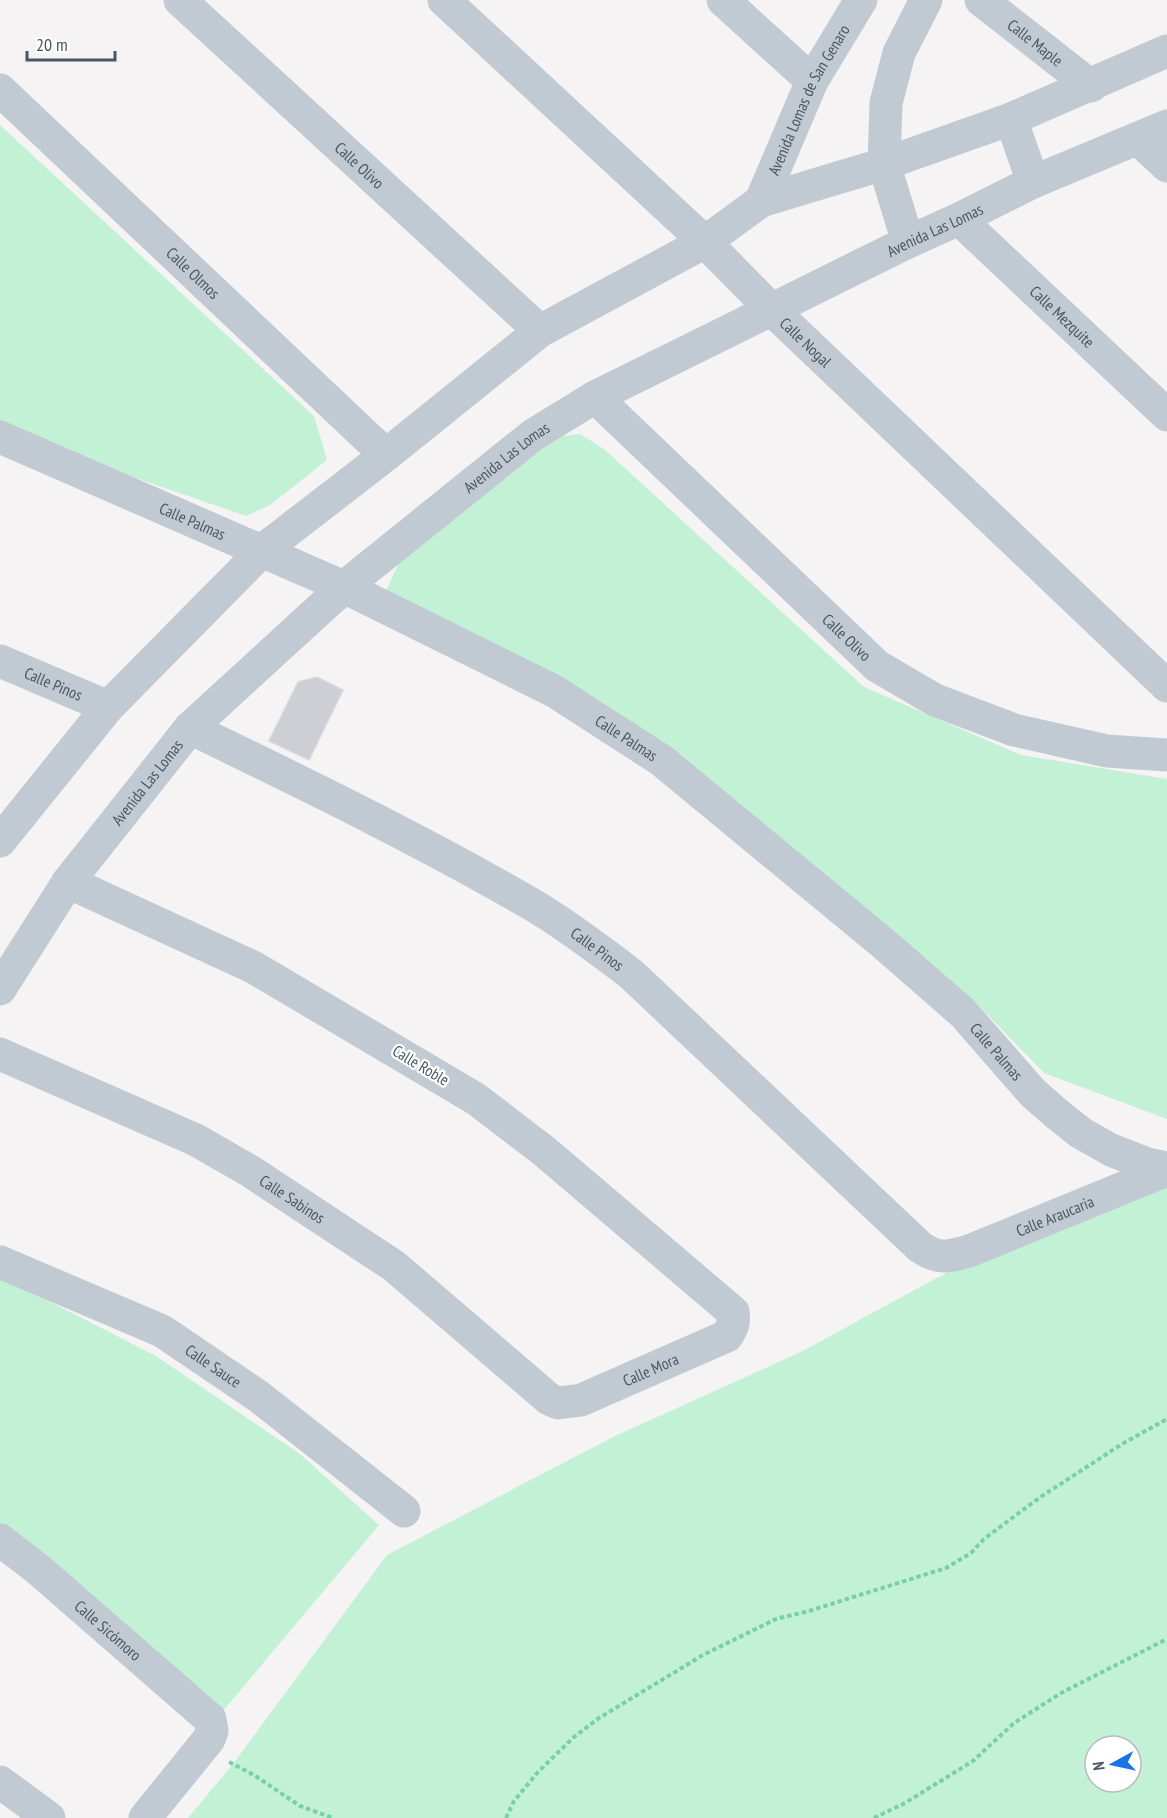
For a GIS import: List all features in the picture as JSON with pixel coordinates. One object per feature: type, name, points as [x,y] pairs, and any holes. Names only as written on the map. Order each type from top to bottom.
[{"type":"street","name":"Calle Olivo","points":[[180,0],[540,331]]},
{"type":"street","name":"Calle Nogal","points":[[444,0],[705,242],[771,309],[1167,686]]},
{"type":"street","points":[[723,0],[812,81]]},
{"type":"street","name":"Avenida Lomas de San Genaro","points":[[761,201],[812,81],[861,0]]},
{"type":"street","points":[[908,242],[884,164],[886,104],[899,52],[926,0]]},
{"type":"street","name":"Calle Maple","points":[[981,0],[1091,86]]},
{"type":"street","points":[[0,841],[108,707],[263,550],[540,331],[705,242],[761,201],[884,164],[1011,120],[1167,51]]},
{"type":"street","name":"Calle Olmos","points":[[0,90],[386,455]]},
{"type":"street","points":[[1011,120],[1033,182]]},
{"type":"street","points":[[1153,133],[1167,166]]},
{"type":"street","name":"Avenida Las Lomas","points":[[0,989],[68,882],[190,728],[344,586],[532,435],[595,397],[908,242],[1033,182],[1153,133]]},
{"type":"street","name":"Calle Mezquite","points":[[959,219],[1167,415]]},
{"type":"street","name":"Calle Olivo","points":[[595,397],[877,666],[935,700],[1014,730],[1107,751],[1167,755]]},
{"type":"street","name":"Calle Palmas","points":[[0,437],[344,586],[554,691],[661,760],[884,944],[963,1013],[1033,1093],[1081,1133],[1111,1150],[1167,1169]]},
{"type":"street","name":"Calle Pinos","points":[[0,661],[108,707]]},
{"type":"street","name":"Calle Pinos","points":[[190,728],[393,828],[538,909],[582,937],[631,974],[920,1247],[932,1255],[942,1257]]},
{"type":"street","name":"Calle Roble","points":[[68,882],[253,967],[477,1099],[544,1150],[733,1312]]},
{"type":"street","name":"Calle Sabinos","points":[[0,1054],[196,1140],[250,1171],[394,1266],[549,1399]]},
{"type":"street","name":"Calle Araucaria","points":[[942,1257],[969,1251],[1167,1169]]},
{"type":"street","name":"Calle Sauce","points":[[0,1262],[162,1330],[258,1396],[404,1511]]},
{"type":"street","name":"Calle Mora","points":[[549,1399],[558,1403],[580,1400],[727,1336],[735,1321],[733,1312]]},
{"type":"street","name":"Calle Sicómoro","points":[[0,1540],[39,1570],[204,1713],[212,1725],[209,1739],[197,1755]]},
{"type":"street","points":[[145,1818],[197,1755]]},
{"type":"street","points":[[0,1782],[49,1818]]},
{"type":"path","points":[[506,1818],[514,1801],[538,1772],[574,1737],[599,1718],[683,1666],[776,1619],[809,1611],[946,1568],[971,1553],[984,1539],[1039,1498],[1122,1444],[1167,1419]]},
{"type":"path","points":[[874,1818],[905,1803],[973,1761],[1014,1723],[1061,1693],[1167,1639]]},
{"type":"path","points":[[197,1755],[232,1764],[254,1775],[300,1806],[333,1818]]},
{"type":"green space","points":[[0,125],[314,416],[327,460],[270,505],[246,516],[0,431]]},
{"type":"green space","points":[[580,434],[604,449],[864,687],[1021,755],[1167,779],[1167,1119],[1044,1073],[977,1004],[625,721],[386,591],[405,549],[542,438]]},
{"type":"green space","points":[[1167,1159],[1167,1818],[188,1818],[233,1764],[387,1555],[615,1436],[803,1351],[929,1282]]},
{"type":"green space","points":[[0,1276],[156,1356],[300,1454],[379,1525],[223,1711],[0,1536]]},
{"type":"building","points":[[317,677],[343,690],[309,760],[269,741],[298,682]]}]
